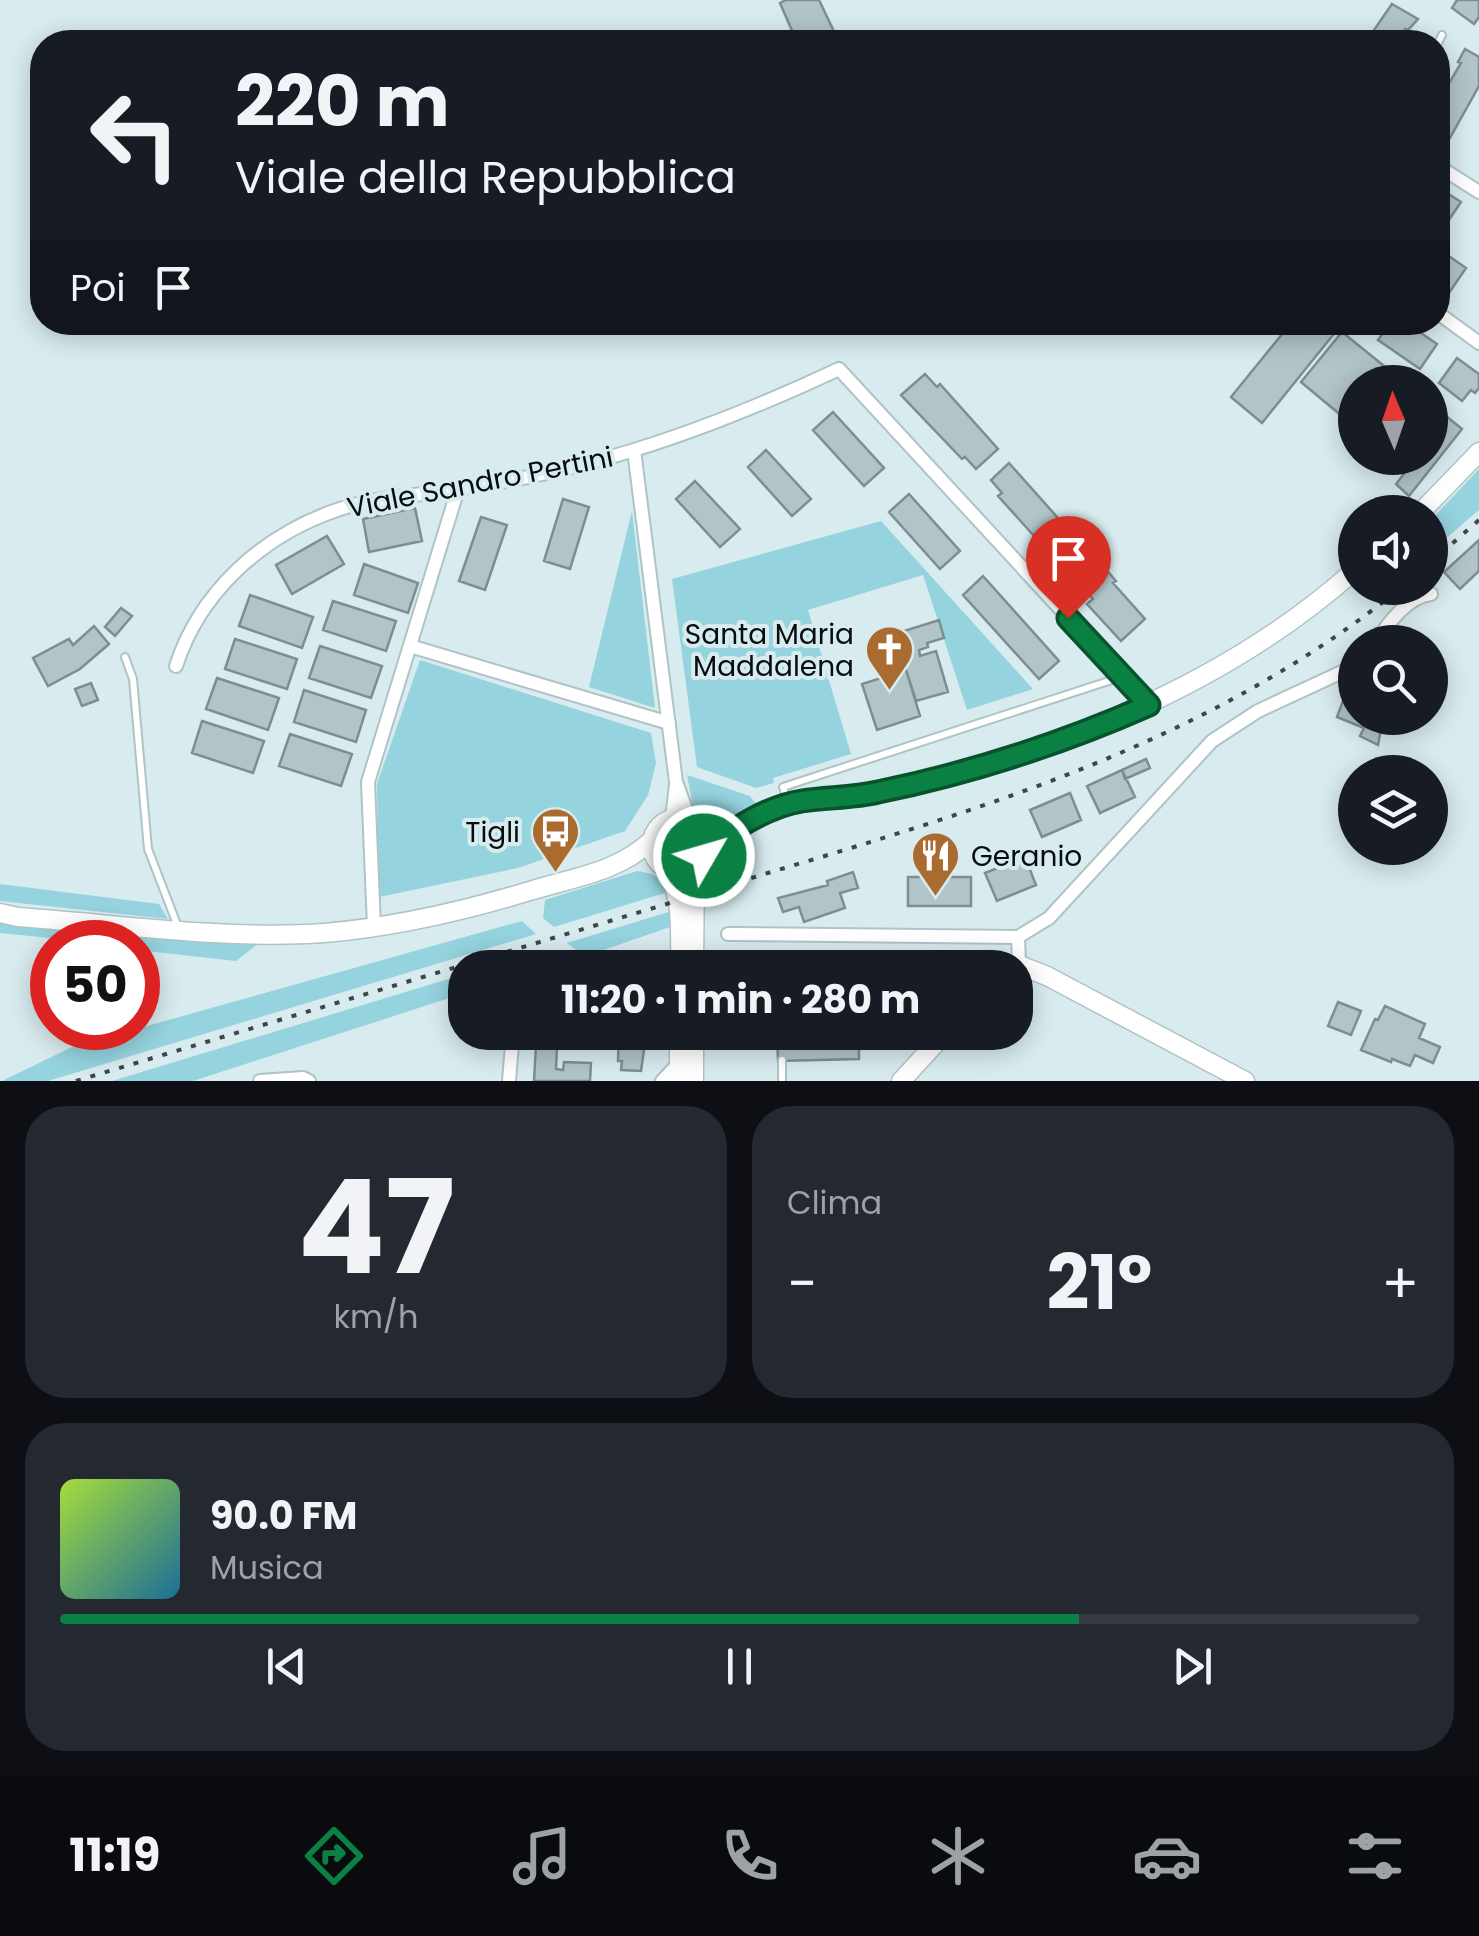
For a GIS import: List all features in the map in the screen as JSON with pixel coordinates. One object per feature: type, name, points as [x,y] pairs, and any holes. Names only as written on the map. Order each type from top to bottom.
[{"type":"main road","points":[[1437,495],[1479,452]]},
{"type":"main road","points":[[622,863],[686,872],[694,868],[706,849],[752,819],[789,805],[875,793],[1082,734],[1149,705],[1274,632],[1338,583]]},
{"type":"main road","points":[[680,950],[677,890],[651,850],[658,826],[752,819]]},
{"type":"main road","points":[[687,822],[706,849]]},
{"type":"main road","points":[[0,913],[280,933],[374,928],[478,908],[576,880],[622,863],[651,841]]},
{"type":"main road","points":[[694,868],[694,950]]},
{"type":"main road","points":[[1033,972],[1246,1081]]},
{"type":"main road","points":[[694,1050],[694,1081]]},
{"type":"main road","points":[[901,1081],[929,1050]]},
{"type":"street","points":[[1450,174],[1479,192]]},
{"type":"street","points":[[1450,322],[1479,343]]},
{"type":"street","name":"Viale Sandro Pertini","points":[[176,666],[191,626],[210,598],[238,569],[275,541],[313,520],[355,505],[544,473],[634,450],[730,418],[840,369],[1122,676]]},
{"type":"street","points":[[634,450],[676,782],[687,822]]},
{"type":"street","points":[[374,928],[368,782],[458,489]]},
{"type":"street","points":[[1387,625],[1409,605]]},
{"type":"street","points":[[410,646],[669,723]]},
{"type":"street","points":[[728,934],[1018,937],[1048,918],[1197,755],[1226,731],[1291,694],[1338,673]]},
{"type":"street","points":[[1122,676],[1149,705]]},
{"type":"street","points":[[1018,937],[1018,950]]},
{"type":"street","points":[[509,1081],[512,1050]]},
{"type":"street","points":[[662,1081],[679,1072]]},
{"type":"street","points":[[260,1081],[309,1081]]},
{"type":"lane","points":[[125,657],[133,679],[148,849],[178,928]]},
{"type":"lane","points":[[789,805],[783,787],[1122,676]]},
{"type":"lane","points":[[782,1060],[782,1081]]},
{"type":"shaded area","points":[[1479,469],[1479,510],[1448,537],[1448,502]]},
{"type":"shaded area","points":[[632,511],[655,708],[589,687]]},
{"type":"shaded area","points":[[881,521],[1033,689],[967,710],[923,575],[808,610],[851,754],[773,778],[774,783],[756,788],[697,767],[672,579]]},
{"type":"shaded area","points":[[420,660],[651,733],[656,763],[648,795],[625,831],[518,868],[379,897],[377,784]]},
{"type":"shaded area","points":[[687,775],[750,796],[757,805],[724,816],[709,815],[693,806]]},
{"type":"shaded area","points":[[637,871],[656,876],[668,892],[554,927],[543,918],[545,900]]},
{"type":"shaded area","points":[[0,884],[159,904],[168,919],[0,901]]},
{"type":"shaded area","points":[[675,910],[675,924],[670,927],[604,950],[576,950],[567,943]]},
{"type":"shaded area","points":[[0,917],[36,920],[30,920],[30,936],[0,933]]},
{"type":"shaded area","points":[[522,921],[536,934],[483,950],[448,950],[448,961],[160,1047],[160,1022]]},
{"type":"shaded area","points":[[160,930],[264,939],[236,961],[160,952]]},
{"type":"shaded area","points":[[448,979],[448,998],[193,1081],[112,1081]]},
{"type":"shaded area","points":[[66,1050],[151,1050],[48,1081],[2,1081]]},
{"type":"building","points":[[819,0],[833,30],[792,30],[780,3]]},
{"type":"building","points":[[1457,0],[1479,0],[1479,17],[1474,24],[1452,8]]},
{"type":"building","points":[[1392,4],[1418,19],[1408,30],[1374,30]]},
{"type":"building","points":[[1465,49],[1479,57],[1479,86],[1450,138],[1450,82],[1461,63],[1458,62]]},
{"type":"building","points":[[1450,195],[1461,202],[1450,218]]},
{"type":"building","points":[[1450,257],[1466,268],[1450,292]]},
{"type":"building","points":[[1281,335],[1333,335],[1262,423],[1231,397]]},
{"type":"building","points":[[1340,335],[1346,335],[1383,365],[1338,365],[1338,413],[1301,382]]},
{"type":"building","points":[[1382,335],[1424,335],[1437,344],[1423,365],[1414,365],[1378,340]]},
{"type":"building","points":[[1457,358],[1479,374],[1479,388],[1475,393],[1471,390],[1462,401],[1448,390],[1448,370]]},
{"type":"building","points":[[925,374],[937,387],[940,384],[998,449],[976,469],[901,395]]},
{"type":"building","points":[[833,412],[884,468],[864,486],[813,430]]},
{"type":"building","points":[[1448,418],[1462,429],[1448,447]]},
{"type":"building","points":[[766,450],[811,499],[792,516],[748,467]]},
{"type":"building","points":[[1009,463],[1066,527],[1063,530],[1074,542],[1051,562],[1039,549],[1043,546],[998,496],[1002,493],[991,480]]},
{"type":"building","points":[[1403,475],[1426,475],[1410,495],[1396,484]]},
{"type":"building","points":[[695,481],[740,529],[720,547],[676,499]]},
{"type":"building","points":[[909,494],[960,551],[940,569],[889,512]]},
{"type":"building","points":[[563,499],[589,507],[570,569],[544,561]]},
{"type":"building","points":[[415,508],[422,541],[369,552],[363,519]]},
{"type":"building","points":[[481,517],[507,525],[485,590],[459,581]]},
{"type":"building","points":[[327,536],[344,564],[292,594],[276,565]]},
{"type":"building","points":[[1479,540],[1479,571],[1460,589],[1448,576],[1448,568]]},
{"type":"building","points":[[364,564],[418,583],[408,613],[354,595]]},
{"type":"building","points":[[1103,566],[1145,619],[1121,641],[1087,604],[1093,599],[1081,586]]},
{"type":"building","points":[[983,576],[1059,661],[1039,679],[963,595]]},
{"type":"building","points":[[250,595],[313,617],[302,648],[239,626]]},
{"type":"building","points":[[333,601],[396,621],[386,651],[323,630]]},
{"type":"building","points":[[121,608],[132,616],[115,636],[105,627]]},
{"type":"building","points":[[939,620],[944,638],[919,650],[920,656],[936,651],[948,692],[916,701],[906,670],[900,672],[888,636]]},
{"type":"building","points":[[94,626],[109,644],[80,669],[48,686],[33,658],[69,639],[73,645]]},
{"type":"building","points":[[235,639],[297,659],[287,689],[225,669]]},
{"type":"building","points":[[320,646],[382,666],[371,698],[309,678]]},
{"type":"building","name":"Santa Maria Maddalena","points":[[906,670],[920,716],[877,730],[862,684]]},
{"type":"building","points":[[217,678],[279,698],[268,730],[206,709]]},
{"type":"building","points":[[91,683],[98,700],[82,706],[75,689]]},
{"type":"building","points":[[304,690],[366,710],[356,742],[294,722]]},
{"type":"building","points":[[202,721],[264,741],[253,773],[192,753]]},
{"type":"building","points":[[290,734],[352,754],[341,786],[279,766]]},
{"type":"building","points":[[1380,735],[1378,745],[1360,736]]},
{"type":"building","points":[[1146,759],[1150,768],[1125,779],[1122,770]]},
{"type":"building","points":[[1122,770],[1135,797],[1100,813],[1087,786]]},
{"type":"building","points":[[1070,793],[1081,820],[1042,837],[1030,810]]},
{"type":"building","points":[[1025,857],[1036,885],[997,901],[985,873]]},
{"type":"building","points":[[853,872],[858,888],[840,893],[845,908],[804,922],[799,907],[783,912],[778,898],[828,885],[827,881]]},
{"type":"building","points":[[908,877],[971,877],[971,906],[908,906]]},
{"type":"building","points":[[1338,1002],[1361,1011],[1351,1035],[1328,1026]]},
{"type":"building","points":[[1385,1006],[1425,1024],[1419,1038],[1440,1047],[1433,1063],[1415,1055],[1410,1066],[1361,1050]]},
{"type":"building","points":[[536,1050],[557,1050],[556,1069],[563,1070],[564,1062],[591,1063],[590,1081],[534,1081]]},
{"type":"building","points":[[618,1050],[644,1050],[641,1071],[621,1070],[622,1061],[618,1061]]},
{"type":"building","points":[[778,1050],[859,1050],[859,1059],[778,1061]]},
{"type":"railway","points":[[1448,547],[1479,520]]},
{"type":"railway","points":[[708,891],[982,806],[1070,774],[1240,695],[1322,646],[1378,605]]},
{"type":"railway","points":[[76,1081],[670,903]]},
{"type":"place","name":"Santa Maria Maddalena","points":[[889,692]]},
{"type":"place","name":"Tigli","points":[[555,874]]},
{"type":"place","name":"Geranio","points":[[936,898]]},
{"type":"route","points":[[704,856],[706,849],[752,819],[798,802],[875,793],[926,780],[1082,734],[1149,705],[1068,618]]}]
